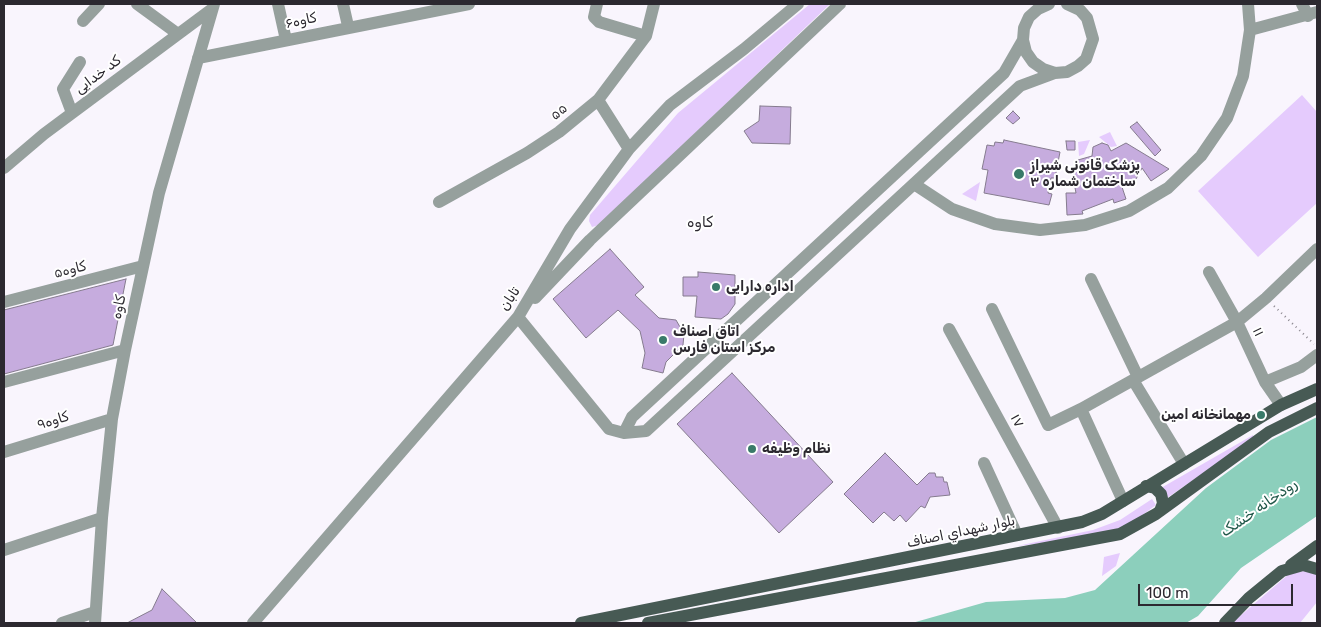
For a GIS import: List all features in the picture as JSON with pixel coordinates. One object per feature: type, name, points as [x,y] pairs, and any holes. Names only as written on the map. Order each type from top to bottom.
[{"type":"main road","name":"بلوار شهداي اصناف","points":[[581,623],[1058,528],[1102,514],[1281,405],[1317,389]]},
{"type":"main road","points":[[648,623],[1111,537],[1133,528],[1160,511],[1269,432],[1317,408]]},
{"type":"main road","points":[[1146,486],[1155,488],[1161,494],[1164,503],[1160,511]]},
{"type":"main road","points":[[1225,623],[1249,598],[1317,546]]},
{"type":"main road","points":[[1282,572],[1303,565],[1317,569]]},
{"type":"street","points":[[83,21],[99,4]]},
{"type":"street","points":[[137,4],[178,34]]},
{"type":"street","points":[[278,4],[286,40]]},
{"type":"street","points":[[343,4],[348,26]]},
{"type":"street","name":"کاوه۶","points":[[198,58],[286,40],[412,10],[469,4]]},
{"type":"street","points":[[597,4],[594,17],[599,22],[646,36]]},
{"type":"street","name":"۵۵","points":[[439,202],[527,153],[559,132],[598,100],[646,36],[654,4]]},
{"type":"street","name":"تابان","points":[[253,623],[518,317],[570,229],[630,149],[670,105],[744,49],[798,4]]},
{"type":"street","points":[[840,4],[590,240],[518,317],[609,429],[624,433],[646,431],[1020,86],[1055,73],[1067,72],[1078,66],[1091,50],[1093,39],[1087,18],[1080,10],[1067,4]]},
{"type":"street","points":[[1046,4],[1029,17],[1024,28],[1023,40],[1026,52],[1033,62],[1043,69],[1055,73]]},
{"type":"street","points":[[914,184],[952,209],[995,224],[1040,230],[1085,225],[1129,211],[1168,188],[1201,156],[1226,118],[1240,84],[1250,30],[1248,4]]},
{"type":"street","points":[[1302,4],[1313,14]]},
{"type":"street","name":"کد خدایی","points":[[4,165],[213,6]]},
{"type":"street","name":"کاوه","points":[[95,618],[112,418],[125,350],[159,193],[213,6]]},
{"type":"street","points":[[1250,30],[1313,14]]},
{"type":"street","points":[[624,433],[632,417],[1004,73],[1023,40]]},
{"type":"street","points":[[72,113],[64,90],[80,62]]},
{"type":"street","points":[[598,100],[630,149]]},
{"type":"street","points":[[992,309],[1048,425],[1081,410],[1237,322],[1266,298],[1317,249]]},
{"type":"street","name":"کاوه۵","points":[[4,302],[144,266]]},
{"type":"street","name":"۱۱","points":[[1209,272],[1237,322],[1265,382],[1281,405]]},
{"type":"street","points":[[1091,279],[1135,378],[1184,464]]},
{"type":"street","name":"۱۷","points":[[949,329],[1058,528]]},
{"type":"street","points":[[4,382],[125,350]]},
{"type":"street","points":[[1265,382],[1301,367],[1317,355]]},
{"type":"street","points":[[1081,410],[1123,501]]},
{"type":"street","name":"کاوه۹","points":[[4,452],[112,418]]},
{"type":"street","points":[[984,463],[1017,535]]},
{"type":"street","points":[[4,550],[102,518]]},
{"type":"street","points":[[62,623],[95,618]]},
{"type":"path","points":[[1266,298],[1317,348]]},
{"type":"shaded area","points":[[810,4],[830,4],[599,225],[592,227],[589,221],[590,215],[678,113]]},
{"type":"shaded area","points":[[1302,95],[1317,112],[1317,203],[1258,257],[1198,191]]},
{"type":"shaded area","points":[[1110,132],[1117,146],[1111,147],[1099,137]]},
{"type":"shaded area","points":[[1090,140],[1084,154],[1079,156],[1078,142]]},
{"type":"shaded area","points":[[980,182],[976,201],[962,194]]},
{"type":"shaded area","points":[[1253,435],[1254,438],[1167,498],[1161,488]]},
{"type":"shaded area","points":[[1152,499],[1156,505],[1125,528],[1080,539],[1017,546],[1093,530],[1120,520]]},
{"type":"shaded area","points":[[1120,553],[1116,566],[1102,576],[1104,557]]},
{"type":"shaded area","points":[[1310,570],[1317,575],[1317,602],[1300,623],[1232,623],[1290,573]]},
{"type":"water","name":"رودخانه خشک","points":[[1317,417],[1317,516],[1241,568],[1198,616],[1186,623],[912,623],[986,602],[1065,598],[1095,590],[1206,488],[1271,440]]},
{"type":"building","points":[[760,106],[791,107],[790,144],[752,143],[744,131],[759,121]]},
{"type":"building","points":[[1013,111],[1020,118],[1013,124],[1006,118]]},
{"type":"building","points":[[1137,122],[1161,150],[1155,156],[1130,127]]},
{"type":"building","name":"پزشک قانونی شیراز ساختمان شماره ٣","points":[[1004,140],[1060,152],[1055,178],[1051,178],[1048,193],[1052,194],[1049,205],[984,193],[988,170],[982,169],[987,145],[994,146],[995,142],[1003,143]]},
{"type":"building","points":[[1066,141],[1075,141],[1075,150],[1067,150]]},
{"type":"building","points":[[1102,143],[1108,145],[1111,151],[1126,143],[1169,169],[1151,181],[1142,168],[1136,179],[1121,184],[1126,199],[1114,203],[1113,199],[1082,211],[1083,214],[1067,215],[1066,193],[1076,193],[1072,172],[1078,160],[1092,156],[1093,147]]},
{"type":"building","points":[[610,249],[644,287],[635,295],[659,318],[676,320],[684,334],[683,345],[666,362],[663,373],[642,368],[645,353],[640,331],[618,310],[586,338],[553,299]]},
{"type":"building","name":"اداره دارایی","points":[[698,272],[735,275],[735,304],[728,314],[721,319],[695,317],[697,296],[683,296],[683,277],[698,277]]},
{"type":"building","points":[[126,279],[113,345],[4,374],[4,310]]},
{"type":"building","name":"نظام وظیفه","points":[[732,373],[833,482],[779,533],[677,424]]},
{"type":"building","points":[[885,453],[917,485],[929,473],[935,473],[936,477],[943,477],[944,482],[947,482],[950,495],[930,497],[925,508],[921,506],[906,522],[900,515],[894,521],[884,512],[873,523],[844,494]]},
{"type":"building","points":[[162,589],[197,623],[127,623],[152,610]]},
{"type":"place","name":"پزشک قانونی شیراز ساختمان شماره ٣","points":[[1019,174]]},
{"type":"place","name":"اداره دارایی","points":[[716,287]]},
{"type":"place","name":"اتاق اصناف مرکز استان فارس","points":[[663,340]]},
{"type":"place","name":"مهمانخانه امین","points":[[1261,415]]},
{"type":"place","name":"نظام وظیفه","points":[[752,449]]},
{"type":"district","name":"کاوه","points":[[700,223]]}]
